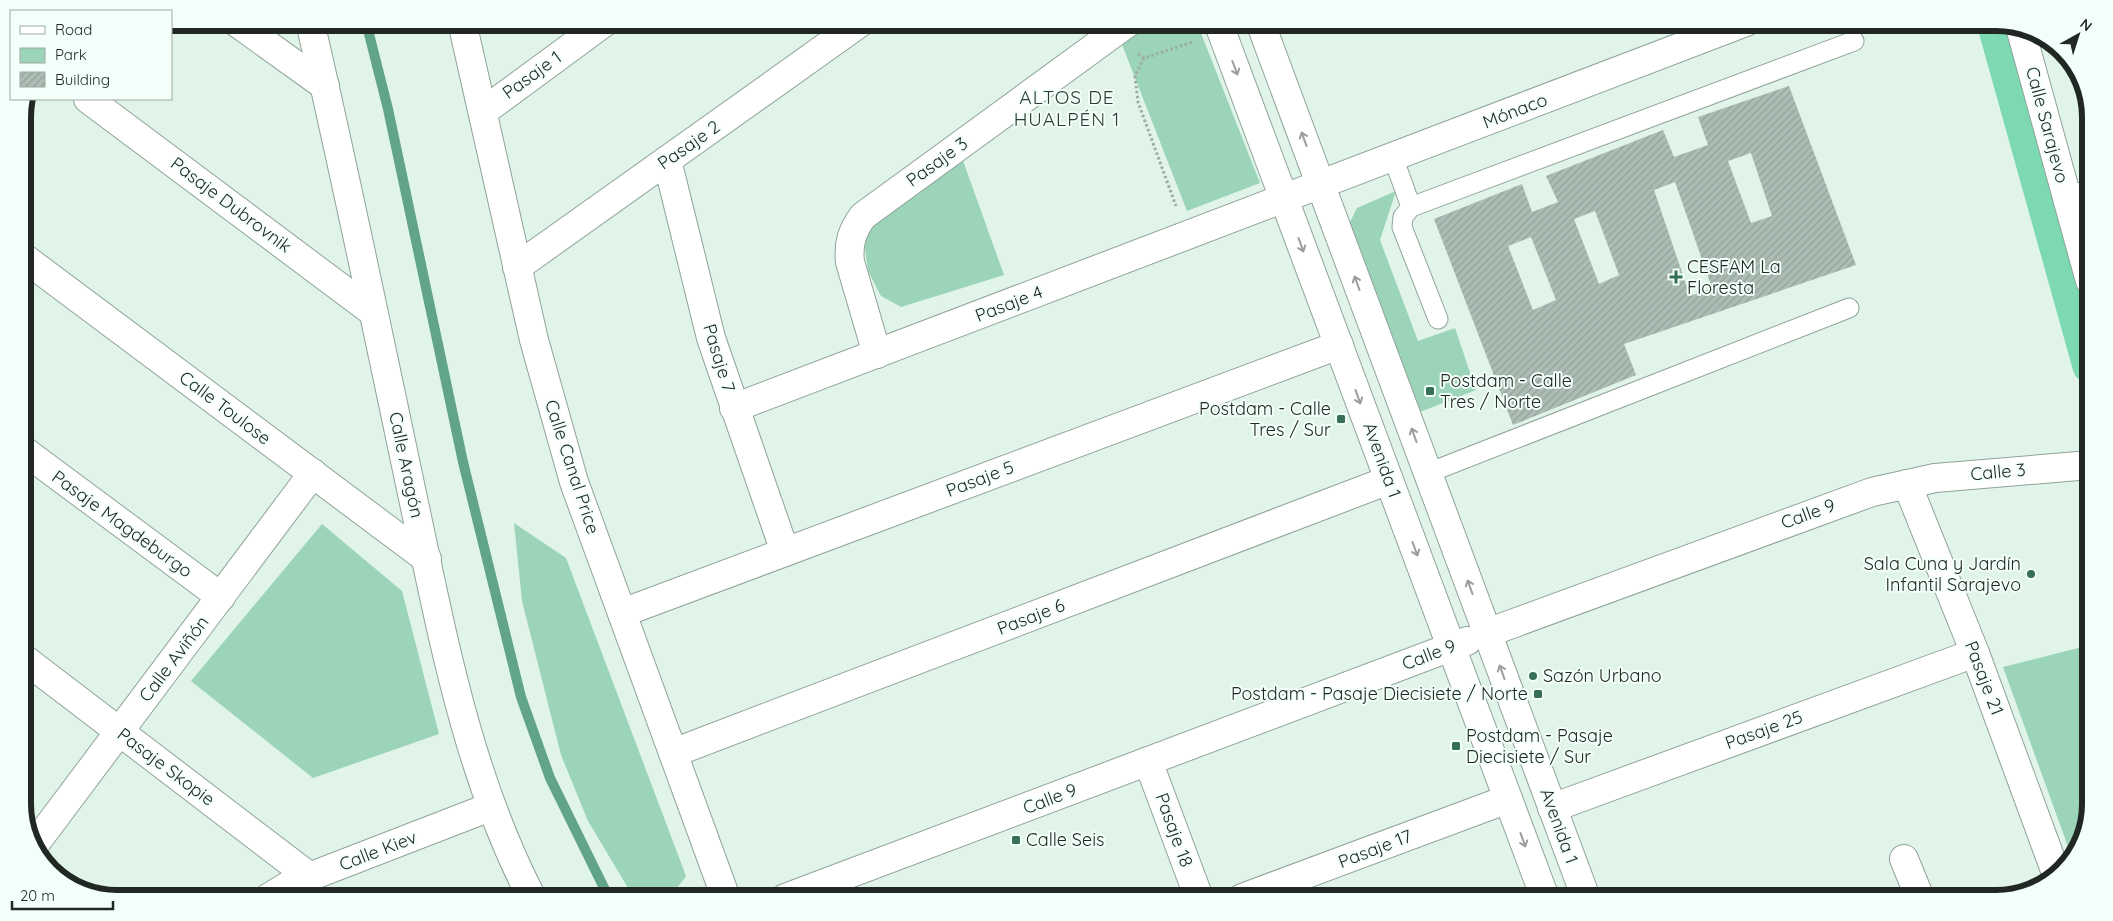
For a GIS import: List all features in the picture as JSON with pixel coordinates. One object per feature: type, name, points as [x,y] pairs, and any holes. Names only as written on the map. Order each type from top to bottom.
[{"type":"street","points":[[249,31],[325,86]]},
{"type":"street","name":"Calle Aragón","points":[[312,31],[426,559],[467,733],[490,807],[505,844],[528,890]]},
{"type":"street","name":"Calle Canal Price","points":[[464,31],[484,111],[517,267],[551,404],[574,482],[723,890]]},
{"type":"street","name":"Pasaje 1","points":[[484,111],[593,31]]},
{"type":"street","name":"Pasaje 2","points":[[517,267],[848,31]]},
{"type":"street","name":"Pasaje 3","points":[[877,354],[850,262],[849,248],[857,224],[863,216],[1118,31]]},
{"type":"street","name":"Avenida 1","points":[[1221,31],[1542,890]]},
{"type":"street","name":"Avenida 1","points":[[1263,31],[1583,890]]},
{"type":"street","name":"Mónaco","points":[[1284,199],[1722,31]]},
{"type":"street","name":"Calle Sarajevo","points":[[2023,36],[2079,198],[2082,220]]},
{"type":"street","name":"Pasaje Dubrovnik","points":[[89,100],[374,312]]},
{"type":"street","name":"Pasaje 7","points":[[667,160],[711,338],[785,552]]},
{"type":"street","name":"Pasaje 4","points":[[734,408],[1284,199]]},
{"type":"street","name":"Calle Toulose","points":[[31,263],[426,559]]},
{"type":"street","name":"Pasaje 5","points":[[622,613],[1338,345]]},
{"type":"street","name":"Pasaje Magdeburgo","points":[[31,456],[221,597]]},
{"type":"street","name":"Calle 3","points":[[1907,484],[1945,477],[2082,466]]},
{"type":"street","name":"Calle Aviñón","points":[[39,839],[313,474]]},
{"type":"street","name":"Pasaje 6","points":[[673,753],[1389,480]]},
{"type":"street","name":"Calle 9","points":[[806,890],[1487,633],[1842,502],[1907,484]]},
{"type":"street","name":"Pasaje 21","points":[[1907,484],[1975,653],[2054,867]]},
{"type":"street","name":"Pasaje 25","points":[[1552,808],[1975,653]]},
{"type":"street","name":"Pasaje Skopie","points":[[31,664],[310,877]]},
{"type":"street","name":"Pasaje 18","points":[[1148,761],[1196,890]]},
{"type":"street","name":"Pasaje 17","points":[[1263,890],[1508,799]]},
{"type":"street","name":"Calle Kiev","points":[[281,890],[291,884],[490,807]]},
{"type":"street","points":[[1904,859],[1917,890]]},
{"type":"lane","points":[[1438,319],[1402,227],[1403,217],[1411,207],[1854,41]]},
{"type":"lane","points":[[1393,157],[1411,207]]},
{"type":"lane","points":[[1428,473],[1849,308]]},
{"type":"path","points":[[1120,31],[1144,58]]},
{"type":"path","points":[[1188,236],[1138,102],[1135,76],[1144,58],[1210,31]]},
{"type":"green space","points":[[1141,31],[1200,31],[1260,183],[1187,211],[1121,42]]},
{"type":"green space","points":[[962,158],[1004,275],[901,307],[881,296],[868,271],[864,242],[877,218]]},
{"type":"green space","points":[[1396,191],[1380,240],[1418,341],[1455,328],[1476,390],[1415,414],[1346,230],[1357,208]]},
{"type":"green space","points":[[514,523],[566,558],[686,876],[674,890],[629,890],[588,821],[561,755],[522,601]]},
{"type":"green space","points":[[322,524],[402,591],[439,734],[313,778],[191,681]]},
{"type":"green space","points":[[2082,647],[2082,804],[2080,821],[2069,849],[2003,667]]},
{"type":"building","points":[[1789,86],[1856,265],[1624,344],[1636,375],[1513,425],[1434,219],[1522,184],[1532,212],[1558,202],[1546,176],[1663,130],[1674,157],[1708,145],[1698,117]],"holes":[[[1751,153],[1772,216],[1751,223],[1728,161]],[[1675,182],[1712,288],[1690,296],[1654,190]],[[1595,211],[1619,275],[1599,284],[1574,219]],[[1531,237],[1556,300],[1533,310],[1508,246]]]},
{"type":"waterway","points":[[368,31],[388,109],[463,462],[521,697],[550,778],[605,890]]},
{"type":"waterway","points":[[1997,31],[2082,337]]},
{"type":"place","name":"CESFAM La Floresta","points":[[1676,277]]},
{"type":"place","name":"Postdam - Calle Tres / Norte","points":[[1430,391]]},
{"type":"place","name":"Postdam - Calle Tres / Sur","points":[[1341,419]]},
{"type":"place","name":"Sala Cuna y Jardín Infantil Sarajevo","points":[[2031,574]]},
{"type":"place","name":"Sazón Urbano","points":[[1533,676]]},
{"type":"place","name":"Postdam - Pasaje Diecisiete / Norte","points":[[1538,694]]},
{"type":"place","name":"Postdam - Pasaje Diecisiete / Sur","points":[[1456,746]]},
{"type":"place","name":"Calle Seis","points":[[1016,840]]},
{"type":"district","name":"ALTOS DE HUALPÉN 1","points":[[1067,108]]}]
